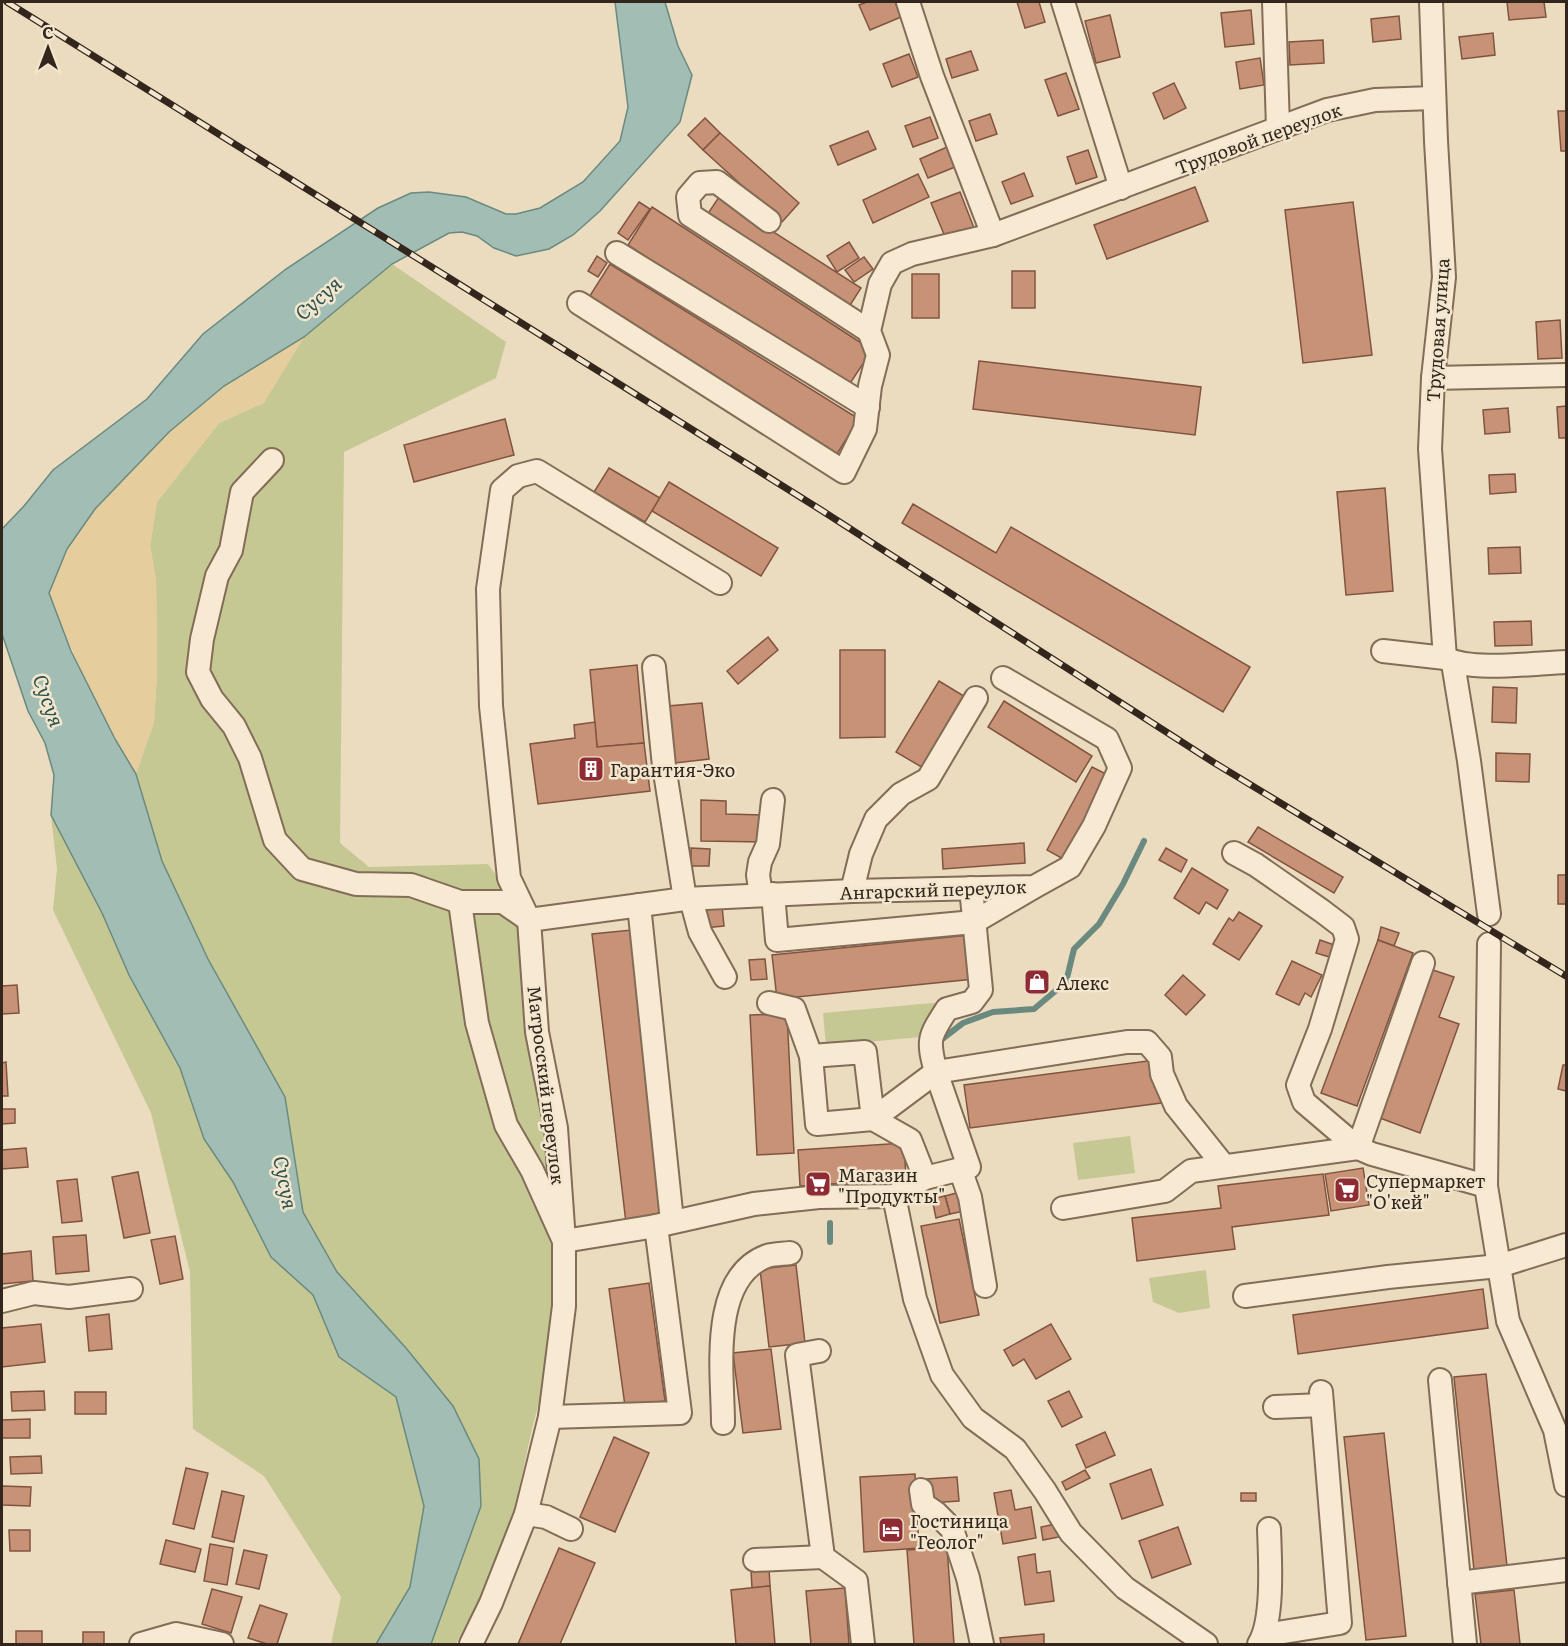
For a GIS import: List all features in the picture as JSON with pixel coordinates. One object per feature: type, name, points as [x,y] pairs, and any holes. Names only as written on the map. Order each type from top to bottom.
[{"type":"street","points":[[908,2],[932,76],[993,235]]},
{"type":"street","points":[[1063,2],[1121,188]]},
{"type":"street","points":[[1274,2],[1278,128]]},
{"type":"street","name":"Трудовая улица","points":[[1431,2],[1444,277],[1433,378],[1430,449],[1449,660],[1469,761],[1488,914]]},
{"type":"street","name":"Трудовой переулок","points":[[869,331],[880,284],[892,263],[912,254],[993,235],[1327,110],[1375,100],[1434,98]]},
{"type":"street","points":[[579,303],[844,472],[865,429],[870,386],[878,355],[869,331],[690,215],[688,198],[700,183],[717,182],[769,221]]},
{"type":"street","points":[[617,253],[868,407]]},
{"type":"street","points":[[1433,378],[1566,375]]},
{"type":"street","points":[[272,460],[242,492],[231,550],[217,576],[202,639],[198,672],[213,699],[234,726],[250,758],[275,840],[302,869],[356,884],[411,885],[459,902],[503,902],[529,920]]},
{"type":"street","name":"Матросский переулок","points":[[471,1644],[491,1603],[526,1514],[550,1417],[564,1305],[564,1241],[556,1128],[537,1032],[529,920],[508,878],[491,706],[488,589],[502,490],[518,476],[537,471],[720,584]]},
{"type":"street","points":[[1383,651],[1449,660],[1472,666],[1566,662]]},
{"type":"street","points":[[654,667],[664,766],[688,899],[700,932],[725,977]]},
{"type":"street","name":"Ангарский переулок","points":[[529,920],[688,899],[852,891],[1034,887],[1070,867],[1095,826],[1120,768],[1107,739],[1003,678]]},
{"type":"street","points":[[852,891],[861,854],[876,819],[901,794],[928,779],[976,698]]},
{"type":"street","points":[[773,800],[768,844],[760,862],[758,875],[767,895],[777,940],[974,922],[1034,887]]},
{"type":"street","points":[[1234,853],[1302,896],[1343,927],[1347,939],[1320,1029],[1298,1085],[1304,1102],[1358,1148],[1486,1186]]},
{"type":"street","points":[[459,902],[477,1023],[506,1125],[532,1170],[564,1241],[754,1204],[799,1198],[894,1196],[925,1178],[969,1167],[930,1048],[931,1034],[947,1009],[972,1002],[981,990],[971,888]]},
{"type":"street","points":[[550,1417],[680,1413],[639,905]]},
{"type":"street","points":[[1489,944],[1486,1186],[1508,1321],[1555,1430],[1566,1485]]},
{"type":"street","points":[[1358,1148],[1423,963]]},
{"type":"street","points":[[769,1003],[794,1009],[811,1056],[817,1124],[873,1119],[936,1072],[1127,1042],[1147,1042],[1160,1057],[1162,1074],[1176,1106],[1224,1166]]},
{"type":"street","points":[[811,1056],[865,1052],[873,1119]]},
{"type":"street","points":[[873,1119],[910,1140],[925,1178]]},
{"type":"street","points":[[1063,1208],[1165,1191],[1191,1171],[1358,1148]]},
{"type":"street","points":[[960,1169],[970,1197],[985,1286]]},
{"type":"street","points":[[894,1196],[915,1299],[942,1375],[973,1418],[1016,1449],[1071,1533],[1125,1588],[1206,1644]]},
{"type":"street","points":[[1245,1296],[1388,1277],[1499,1266],[1566,1245]]},
{"type":"street","points":[[723,1423],[722,1327],[730,1296],[742,1275],[754,1263],[768,1256],[790,1253]]},
{"type":"street","points":[[2,1302],[34,1293],[69,1297],[131,1289]]},
{"type":"street","points":[[819,1351],[797,1355],[823,1557]]},
{"type":"street","points":[[1440,1380],[1465,1644]]},
{"type":"street","points":[[1269,1529],[1270,1581],[1262,1640],[1340,1623],[1322,1398],[1275,1407]]},
{"type":"street","points":[[921,1490],[923,1504],[952,1530],[968,1578],[982,1644]]},
{"type":"street","points":[[526,1514],[546,1517],[571,1530]]},
{"type":"street","points":[[755,1560],[823,1557],[856,1581],[863,1644]]},
{"type":"street","points":[[1459,1583],[1566,1570]]},
{"type":"street","points":[[141,1644],[176,1634],[222,1644]]},
{"type":"green space","points":[[392,264],[506,342],[496,378],[344,452],[340,843],[369,867],[488,864],[529,920],[564,1306],[532,1429],[513,1515],[479,1601],[456,1644],[431,1644],[481,1506],[406,1348],[337,1272],[303,1212],[284,1097],[208,958],[162,861],[136,774],[154,722],[157,673],[156,580],[150,546],[157,502],[219,423],[263,403],[304,337]]},
{"type":"green space","points":[[51,815],[102,913],[129,975],[180,1068],[204,1139],[233,1182],[271,1257],[313,1295],[339,1357],[396,1397],[424,1506],[410,1587],[376,1644],[331,1644],[341,1597],[264,1476],[193,1429],[190,1272],[151,1113],[53,910],[57,869]]},
{"type":"green space","points":[[943,1002],[920,1037],[826,1046],[823,1013]]},
{"type":"green space","points":[[1130,1136],[1135,1173],[1078,1180],[1073,1143]]},
{"type":"green space","points":[[1206,1270],[1210,1308],[1179,1313],[1153,1302],[1149,1278]]},
{"type":"sand","points":[[304,337],[264,403],[219,423],[157,502],[150,546],[156,580],[157,673],[154,722],[136,774],[88,685],[49,593],[67,549],[95,509],[169,432],[224,386]]},
{"type":"water","name":"Сусуя","points":[[615,2],[665,2],[678,46],[692,75],[680,122],[600,211],[573,235],[549,249],[516,256],[494,248],[477,236],[462,232],[449,233],[392,264],[304,337],[224,386],[169,432],[95,509],[67,549],[49,593],[71,651],[115,739],[136,774],[162,861],[208,959],[285,1097],[303,1212],[337,1272],[406,1348],[453,1406],[479,1459],[481,1506],[431,1644],[376,1644],[410,1587],[424,1506],[396,1397],[339,1357],[313,1295],[271,1257],[233,1182],[204,1139],[180,1068],[129,975],[102,913],[51,815],[54,775],[45,743],[28,711],[2,634],[2,529],[53,470],[147,399],[203,334],[286,269],[378,208],[411,193],[429,192],[466,197],[506,214],[516,214],[540,208],[583,182],[620,141],[628,107]]},
{"type":"building","points":[[867,2],[895,2],[901,17],[870,30],[859,5]]},
{"type":"building","points":[[1017,2],[1039,2],[1045,22],[1025,28]]},
{"type":"building","points":[[1507,2],[1544,2],[1546,17],[1509,20]]},
{"type":"building","points":[[1251,10],[1254,44],[1225,47],[1221,13]]},
{"type":"building","points":[[1110,15],[1120,57],[1096,63],[1085,21]]},
{"type":"building","points":[[1399,16],[1401,39],[1373,42],[1371,19]]},
{"type":"building","points":[[1493,33],[1495,55],[1462,59],[1459,37]]},
{"type":"building","points":[[1323,40],[1324,63],[1290,65],[1289,42]]},
{"type":"building","points":[[971,51],[978,70],[952,78],[946,59]]},
{"type":"building","points":[[909,54],[918,77],[892,87],[883,64]]},
{"type":"building","points":[[1260,58],[1264,85],[1240,89],[1236,62]]},
{"type":"building","points":[[1066,73],[1079,109],[1058,116],[1045,80]]},
{"type":"building","points":[[1174,83],[1186,108],[1164,119],[1153,93]]},
{"type":"building","points":[[1558,111],[1566,111],[1566,151],[1561,151]]},
{"type":"building","points":[[990,114],[997,134],[976,141],[969,121]]},
{"type":"building","points":[[930,117],[938,138],[913,147],[905,126]]},
{"type":"building","points":[[705,118],[720,133],[703,150],[688,135]]},
{"type":"building","points":[[868,131],[876,149],[838,165],[830,146]]},
{"type":"building","points":[[720,133],[799,203],[782,222],[703,150]]},
{"type":"building","points":[[947,147],[955,167],[928,178],[920,159]]},
{"type":"building","points":[[1088,150],[1097,177],[1076,184],[1067,157]]},
{"type":"building","points":[[1024,173],[1033,196],[1011,204],[1002,182]]},
{"type":"building","points":[[918,174],[929,197],[873,223],[863,200]]},
{"type":"building","points":[[1195,187],[1208,221],[1107,259],[1094,225]]},
{"type":"building","points":[[960,192],[974,228],[946,239],[931,203]]},
{"type":"building","points":[[719,197],[861,288],[847,310],[705,218]]},
{"type":"building","points":[[639,202],[650,209],[628,240],[618,233]]},
{"type":"building","points":[[1353,202],[1372,355],[1303,363],[1285,210]]},
{"type":"building","points":[[652,207],[872,350],[847,388],[628,245]]},
{"type":"building","points":[[849,242],[859,258],[837,272],[827,256]]},
{"type":"building","points":[[597,256],[607,263],[598,277],[588,271]]},
{"type":"building","points":[[864,257],[873,269],[854,282],[845,270]]},
{"type":"building","points":[[610,264],[859,419],[835,457],[586,302]]},
{"type":"building","points":[[1012,271],[1035,271],[1035,308],[1012,308]]},
{"type":"building","points":[[912,274],[939,274],[939,318],[912,318]]},
{"type":"building","points":[[1560,320],[1562,358],[1538,359],[1536,322]]},
{"type":"building","points":[[979,361],[1201,387],[1195,435],[973,409]]},
{"type":"building","points":[[1566,406],[1566,438],[1559,438],[1557,407]]},
{"type":"building","points":[[1508,408],[1510,432],[1485,434],[1483,410]]},
{"type":"building","points":[[505,419],[514,455],[414,482],[404,445]]},
{"type":"building","points":[[609,468],[660,498],[645,522],[594,492]]},
{"type":"building","points":[[1515,474],[1516,492],[1490,494],[1489,475]]},
{"type":"building","points":[[669,482],[778,548],[761,576],[652,511]]},
{"type":"building","points":[[1385,488],[1393,591],[1346,595],[1337,492]]},
{"type":"building","points":[[913,504],[996,553],[1011,527],[1250,667],[1223,712],[902,523]]},
{"type":"building","points":[[1520,547],[1521,573],[1489,574],[1488,548]]},
{"type":"building","points":[[1531,621],[1532,645],[1495,646],[1494,622]]},
{"type":"building","points":[[768,637],[778,650],[738,684],[727,671]]},
{"type":"building","points":[[840,650],[885,650],[885,737],[840,738]]},
{"type":"building","points":[[637,665],[644,743],[597,747],[590,670]]},
{"type":"building","points":[[939,681],[967,698],[925,769],[896,752]]},
{"type":"building","points":[[1493,687],[1517,688],[1516,723],[1492,722]]},
{"type":"building","points":[[1004,701],[1092,756],[1076,782],[988,727]]},
{"type":"building","points":[[702,703],[709,759],[675,763],[668,706]]},
{"type":"building","name":"Гарантия-Эко","points":[[595,722],[597,747],[644,743],[650,791],[538,804],[530,744],[575,738],[574,725]]},
{"type":"building","points":[[1496,753],[1530,754],[1529,782],[1496,781]]},
{"type":"building","points":[[1092,767],[1110,776],[1065,860],[1047,850]]},
{"type":"building","points":[[701,800],[726,801],[726,814],[764,815],[764,842],[701,841]]},
{"type":"building","points":[[1258,827],[1343,877],[1334,893],[1248,842]]},
{"type":"building","points":[[1024,843],[1025,863],[943,869],[942,849]]},
{"type":"building","points":[[691,848],[710,849],[709,866],[691,866]]},
{"type":"building","points":[[1166,848],[1187,860],[1181,872],[1159,860]]},
{"type":"building","points":[[1192,868],[1228,890],[1217,909],[1206,902],[1199,914],[1174,898]]},
{"type":"building","points":[[1558,875],[1566,875],[1566,904],[1558,904]]},
{"type":"building","points":[[722,906],[724,926],[703,928],[701,907]]},
{"type":"building","points":[[1239,912],[1262,926],[1239,960],[1213,944],[1229,918],[1233,921]]},
{"type":"building","points":[[1381,927],[1399,933],[1394,946],[1378,940]]},
{"type":"building","points":[[632,930],[665,1218],[626,1223],[592,934]]},
{"type":"building","points":[[970,935],[974,979],[777,999],[772,955]]},
{"type":"building","points":[[1320,940],[1340,947],[1336,959],[1316,953]]},
{"type":"building","points":[[1378,940],[1413,953],[1357,1106],[1321,1093]]},
{"type":"building","points":[[765,959],[767,979],[751,980],[749,960]]},
{"type":"building","points":[[1292,961],[1322,975],[1311,997],[1305,993],[1299,1005],[1276,994]]},
{"type":"building","points":[[1433,970],[1454,977],[1439,1017],[1459,1024],[1420,1133],[1380,1118]]},
{"type":"building","name":"Алекс","points":[[1043,975],[1046,985],[1032,989],[1029,978]]},
{"type":"building","points":[[1183,975],[1205,995],[1186,1015],[1165,995]]},
{"type":"building","points":[[17,985],[19,1013],[2,1014],[2,986]]},
{"type":"building","points":[[787,1014],[794,1153],[757,1155],[750,1015]]},
{"type":"building","points":[[1155,1060],[1161,1103],[970,1128],[964,1085]]},
{"type":"building","points":[[6,1062],[8,1096],[2,1096],[2,1063]]},
{"type":"building","points":[[1563,1065],[1566,1065],[1566,1091],[1558,1089]]},
{"type":"building","points":[[2,1109],[15,1109],[15,1123],[2,1124]]},
{"type":"building","points":[[904,1143],[906,1179],[800,1186],[798,1150]]},
{"type":"building","points":[[26,1148],[28,1167],[2,1169],[2,1150]]},
{"type":"building","name":"Супермаркет \"О'кей\"","points":[[1363,1168],[1369,1205],[1331,1211],[1325,1174]]},
{"type":"building","points":[[138,1172],[150,1233],[124,1238],[112,1177]]},
{"type":"building","points":[[1323,1174],[1329,1215],[1232,1227],[1235,1249],[1137,1261],[1132,1218],[1221,1208],[1218,1186]]},
{"type":"building","points":[[77,1179],[82,1221],[62,1223],[57,1181]]},
{"type":"building","points":[[960,1192],[964,1211],[950,1214],[945,1196]]},
{"type":"building","points":[[945,1196],[950,1214],[936,1218],[932,1199]]},
{"type":"building","points":[[959,1219],[979,1315],[940,1323],[921,1226]]},
{"type":"building","points":[[86,1235],[89,1271],[56,1274],[53,1237]]},
{"type":"building","points":[[175,1236],[183,1279],[160,1284],[151,1240]]},
{"type":"building","points":[[31,1251],[33,1281],[2,1284],[2,1254]]},
{"type":"building","points":[[796,1265],[805,1343],[769,1347],[760,1269]]},
{"type":"building","points":[[649,1283],[665,1401],[625,1406],[609,1289]]},
{"type":"building","points":[[1483,1289],[1488,1328],[1298,1354],[1293,1315]]},
{"type":"building","points":[[109,1314],[112,1349],[89,1351],[86,1317]]},
{"type":"building","points":[[41,1324],[45,1362],[2,1367],[2,1328]]},
{"type":"building","points":[[1051,1324],[1071,1359],[1036,1379],[1024,1359],[1013,1366],[1004,1350]]},
{"type":"building","points":[[771,1349],[781,1429],[743,1433],[733,1353]]},
{"type":"building","points":[[1486,1374],[1507,1566],[1474,1570],[1454,1377]]},
{"type":"building","points":[[44,1391],[45,1410],[12,1411],[11,1392]]},
{"type":"building","points":[[1069,1391],[1082,1417],[1062,1427],[1048,1401]]},
{"type":"building","points":[[75,1392],[106,1392],[106,1414],[75,1414]]},
{"type":"building","points":[[30,1419],[30,1438],[2,1438],[2,1420]]},
{"type":"building","points":[[1105,1432],[1115,1455],[1086,1468],[1076,1445]]},
{"type":"building","points":[[1384,1433],[1406,1636],[1366,1640],[1344,1437]]},
{"type":"building","points":[[614,1437],[649,1453],[615,1532],[580,1517]]},
{"type":"building","points":[[41,1456],[42,1473],[11,1474],[10,1457]]},
{"type":"building","points":[[186,1468],[208,1473],[194,1529],[173,1524]]},
{"type":"building","points":[[1151,1469],[1163,1505],[1122,1519],[1110,1484]]},
{"type":"building","points":[[1085,1470],[1090,1478],[1066,1490],[1062,1482]]},
{"type":"building","name":"Гостиница \"Геолог\"","points":[[915,1474],[919,1548],[864,1552],[860,1477]]},
{"type":"building","points":[[957,1477],[959,1501],[929,1503],[927,1479]]},
{"type":"building","points":[[2,1486],[31,1487],[30,1506],[2,1505]]},
{"type":"building","points":[[1011,1490],[1015,1510],[1031,1507],[1036,1538],[1003,1544],[994,1493]]},
{"type":"building","points":[[222,1491],[244,1496],[234,1542],[212,1537]]},
{"type":"building","points":[[1241,1493],[1256,1493],[1256,1501],[1241,1501]]},
{"type":"building","points":[[1061,1523],[1064,1536],[1043,1540],[1041,1527]]},
{"type":"building","points":[[1178,1527],[1191,1564],[1152,1578],[1139,1541]]},
{"type":"building","points":[[9,1530],[30,1530],[30,1551],[10,1551]]},
{"type":"building","points":[[166,1540],[201,1549],[195,1572],[160,1564]]},
{"type":"building","points":[[210,1544],[233,1548],[227,1585],[204,1581]]},
{"type":"building","points":[[947,1547],[954,1644],[914,1644],[907,1550]]},
{"type":"building","points":[[559,1548],[595,1563],[560,1644],[518,1644]]},
{"type":"building","points":[[244,1550],[267,1555],[259,1589],[236,1584]]},
{"type":"building","points":[[1035,1554],[1037,1573],[1050,1571],[1054,1601],[1025,1605],[1018,1557]]},
{"type":"building","points":[[769,1569],[770,1586],[752,1588],[751,1571]]},
{"type":"building","points":[[770,1586],[775,1644],[736,1644],[731,1590]]},
{"type":"building","points":[[845,1588],[849,1644],[811,1644],[806,1591]]},
{"type":"building","points":[[212,1589],[242,1597],[231,1633],[202,1624]]},
{"type":"building","points":[[1514,1590],[1520,1644],[1481,1644],[1475,1594]]},
{"type":"building","points":[[260,1605],[287,1614],[277,1644],[267,1644],[248,1638]]},
{"type":"building","points":[[16,1631],[42,1631],[42,1644],[16,1644]]},
{"type":"building","points":[[83,1632],[104,1632],[104,1644],[83,1644]]},
{"type":"building","points":[[1044,1634],[1044,1644],[1001,1644],[1000,1638]]},
{"type":"waterway","points":[[937,1043],[963,1023],[993,1012],[1034,1009],[1066,982],[1074,949],[1099,924],[1123,884],[1144,841]]},
{"type":"waterway","points":[[830,1223],[830,1242]]},
{"type":"railway","points":[[7,2],[821,510],[1213,762],[1566,976]]},
{"type":"place","name":"Гарантия-Эко","points":[[591,769]]},
{"type":"place","name":"Алекс","points":[[1037,982]]},
{"type":"place","name":"Магазин \"Продукты\"","points":[[818,1184]]},
{"type":"place","name":"Супермаркет \"О'кей\"","points":[[1347,1190]]},
{"type":"place","name":"Гостиница \"Геолог\"","points":[[891,1530]]}]
